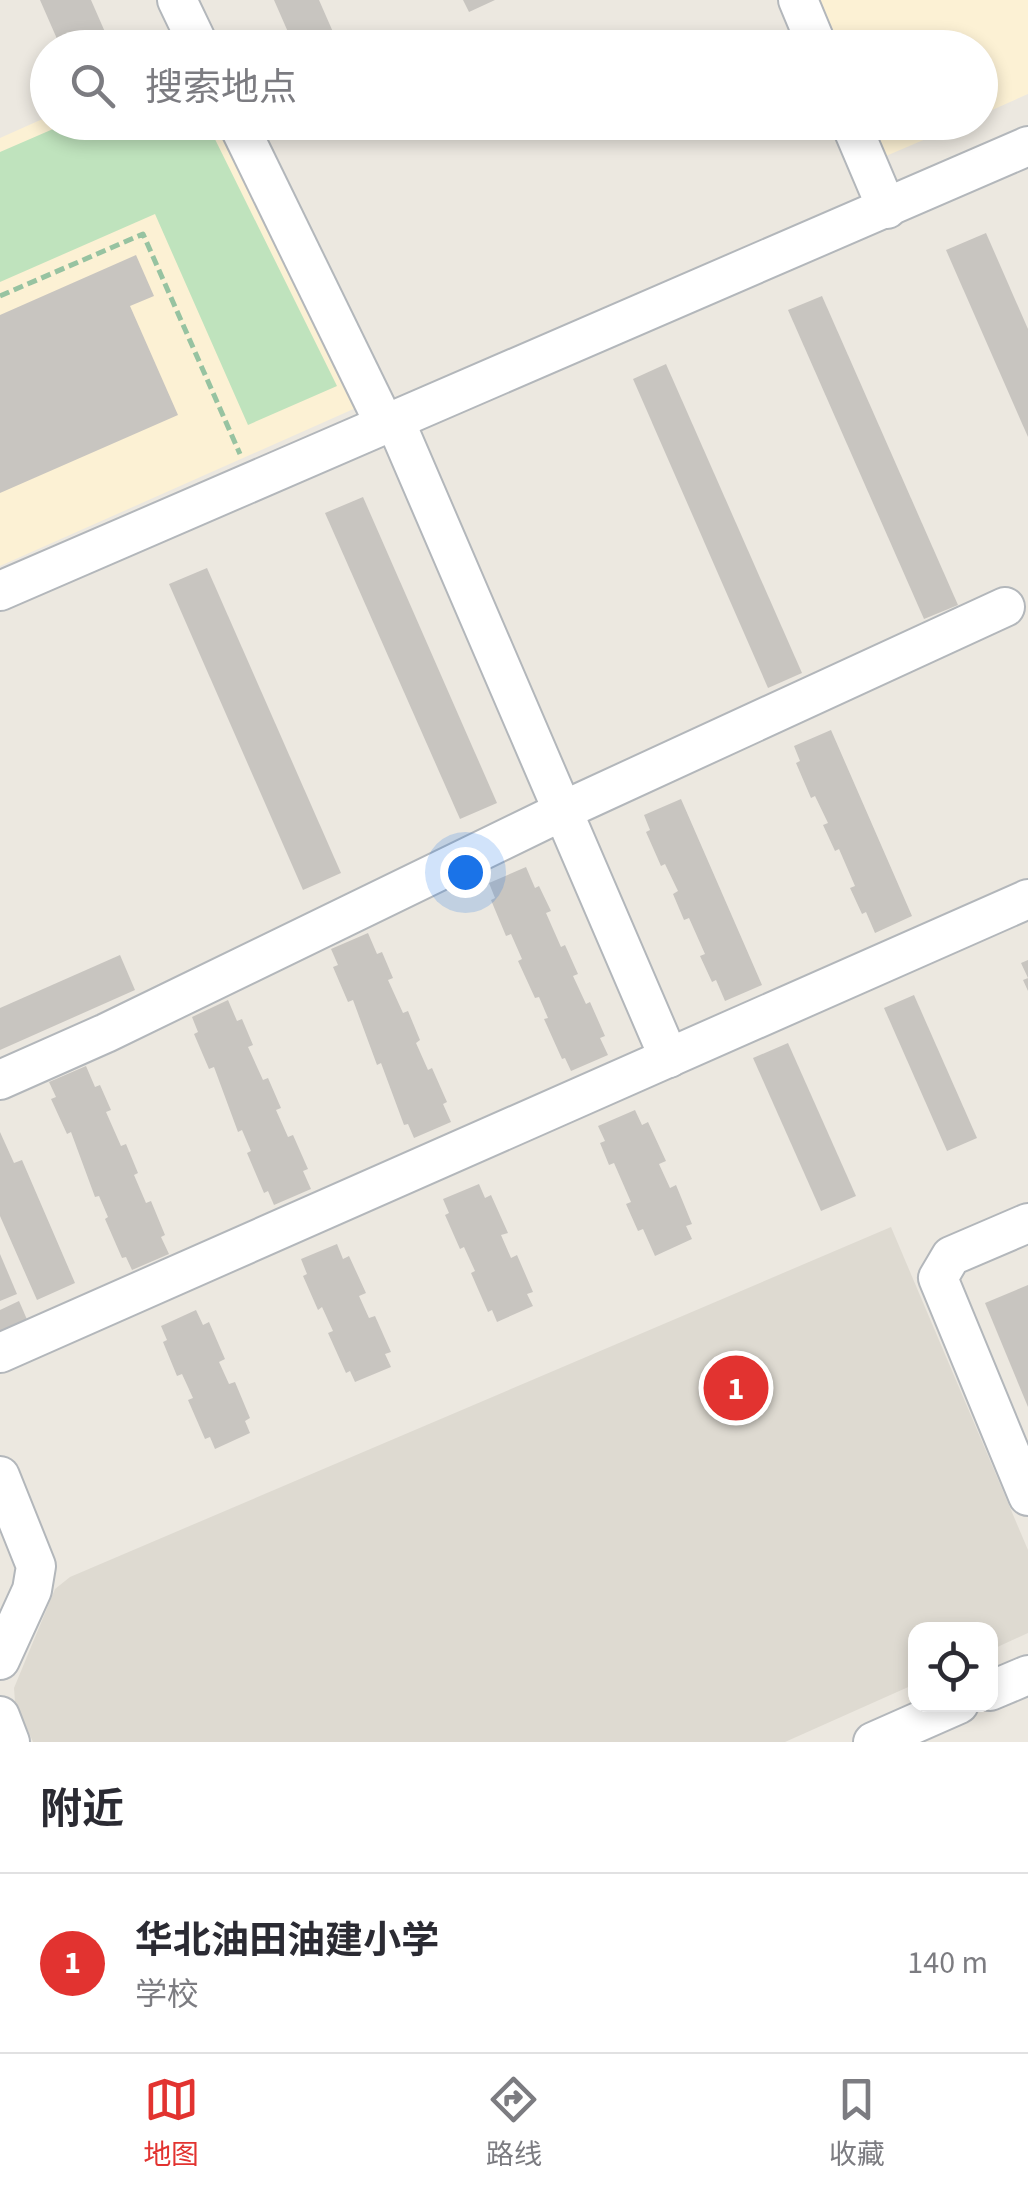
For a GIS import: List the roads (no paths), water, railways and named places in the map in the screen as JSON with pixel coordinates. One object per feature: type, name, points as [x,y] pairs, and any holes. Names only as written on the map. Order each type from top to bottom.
[{"type":"street","points":[[177,0],[191,30]]},
{"type":"street","points":[[798,0],[810,30]]},
{"type":"street","points":[[246,140],[390,423],[668,1058]]},
{"type":"street","points":[[858,140],[887,209]]},
{"type":"street","points":[[0,591],[1028,146]]},
{"type":"street","points":[[0,1080],[1004,607]]},
{"type":"street","points":[[0,1353],[1028,899]]},
{"type":"street","points":[[1028,1224],[950,1256],[938,1278],[1028,1496]]},
{"type":"street","points":[[0,1476],[36,1566],[32,1590],[0,1660]]},
{"type":"street","points":[[998,1688],[1028,1675]]},
{"type":"street","points":[[872,1742],[941,1712]]},
{"type":"street","points":[[0,1716],[10,1742]]},
{"type":"place","name":"华北油田油建小学","points":[[736,1388]]}]
